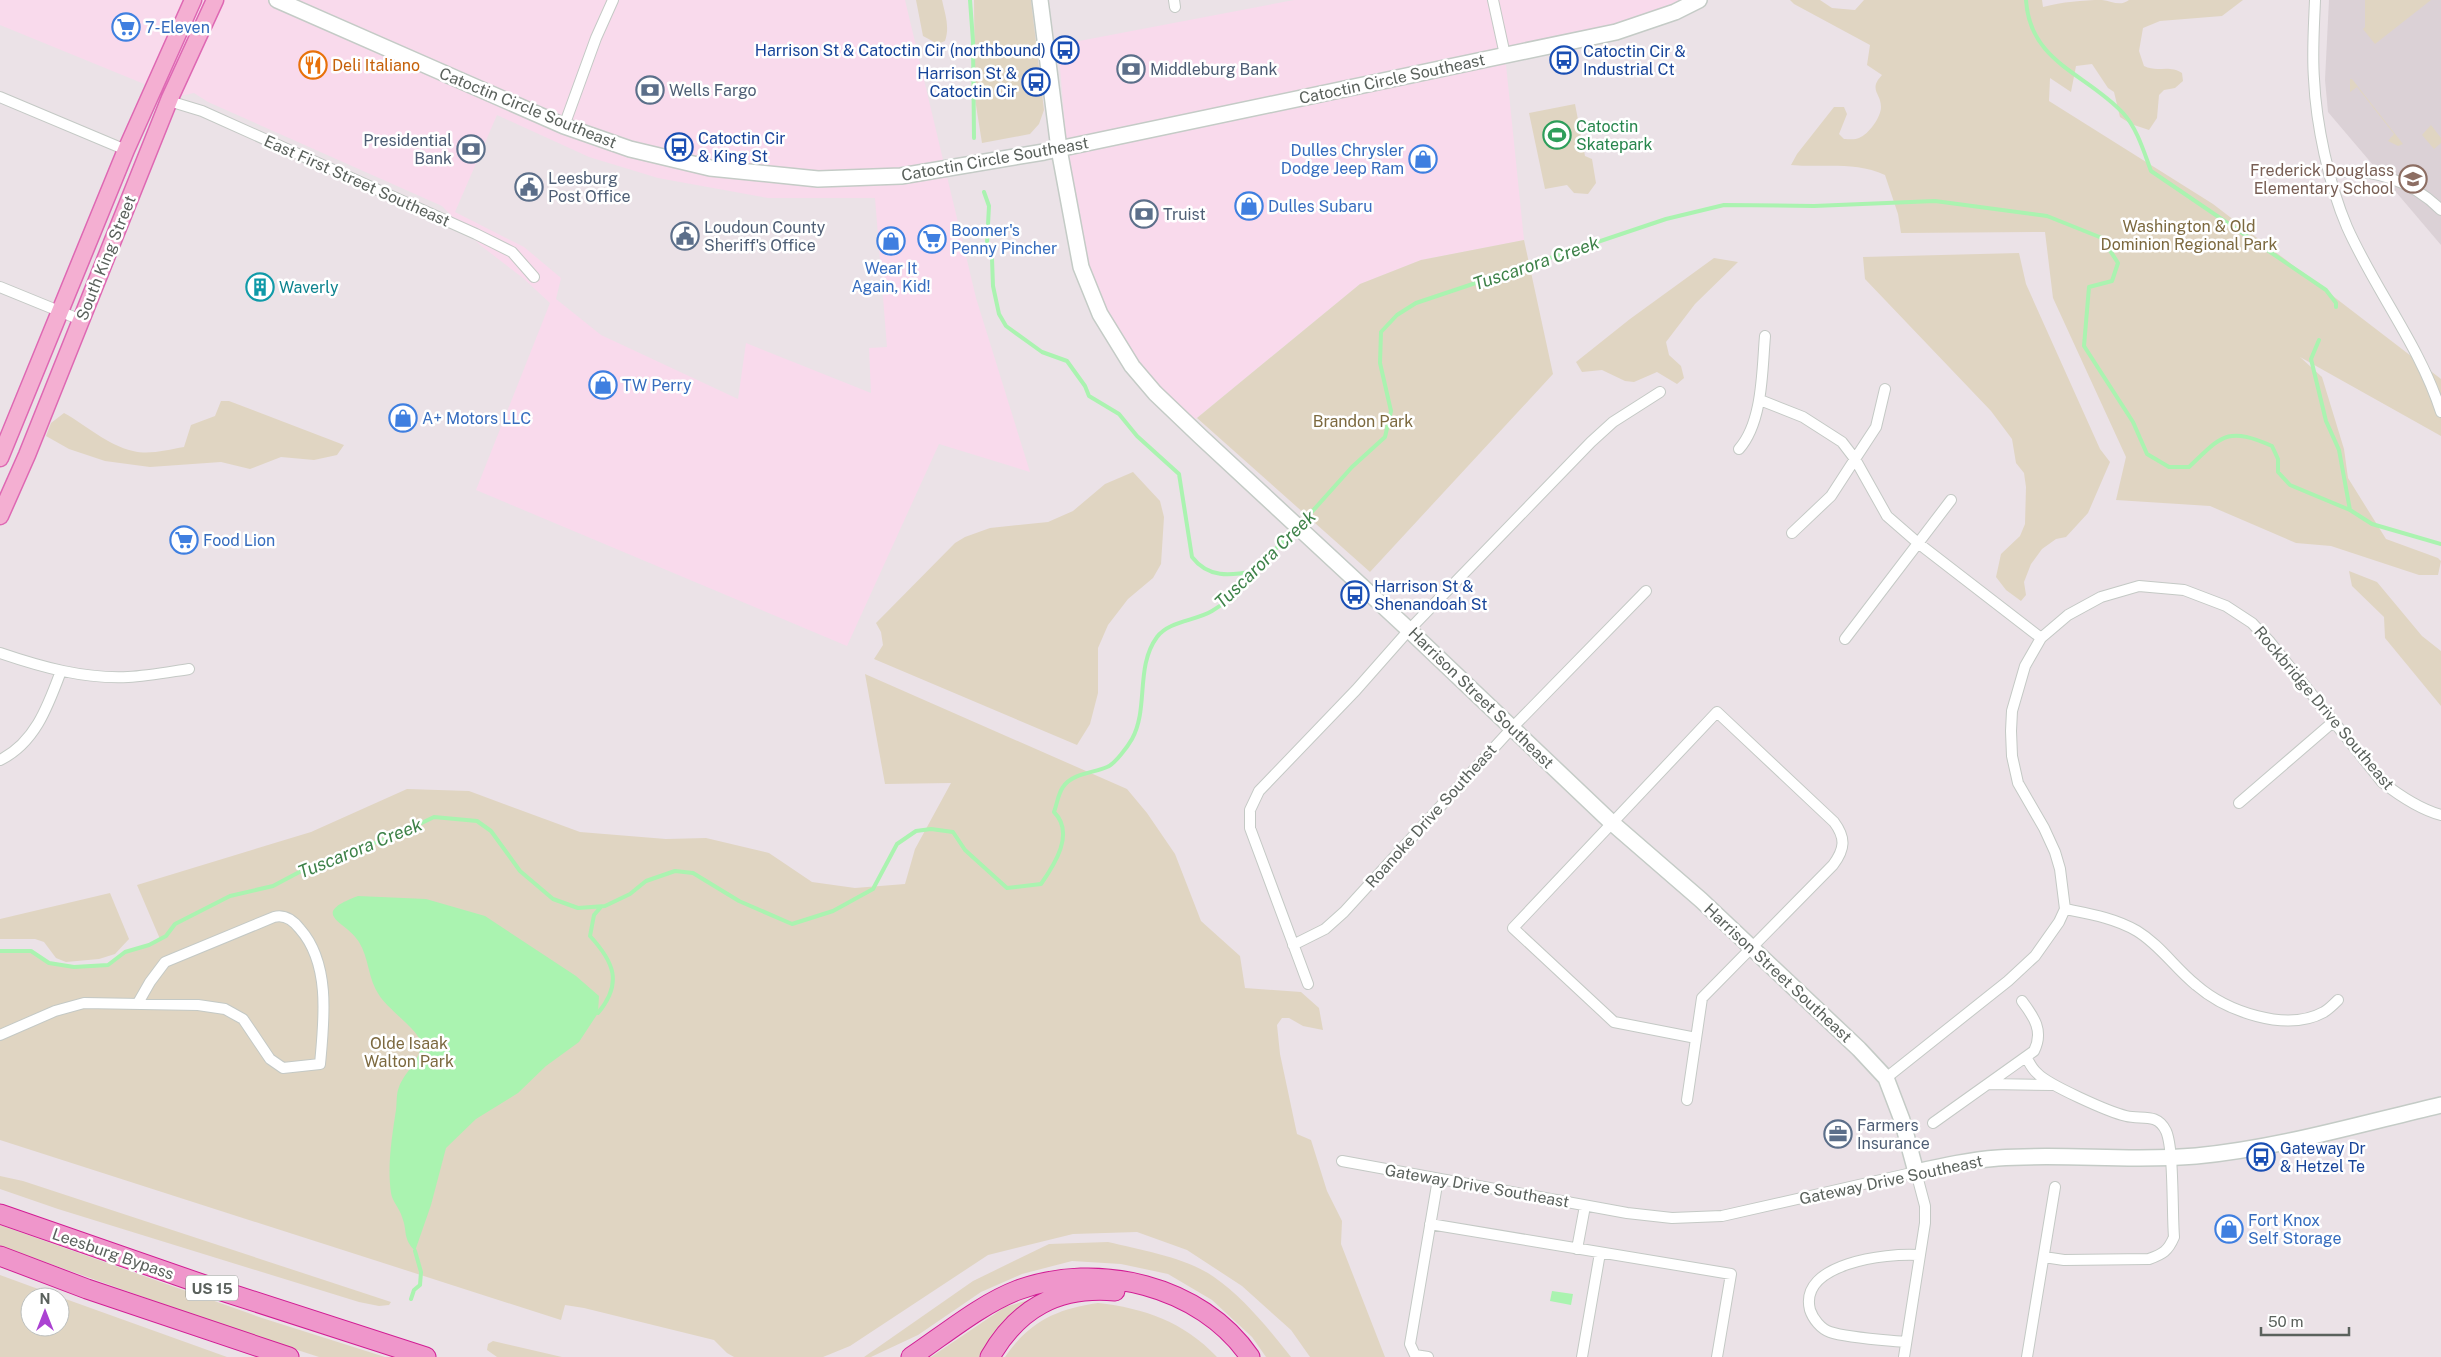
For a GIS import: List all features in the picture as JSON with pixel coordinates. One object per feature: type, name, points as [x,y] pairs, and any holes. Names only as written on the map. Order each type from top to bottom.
[{"type":"highway","name":"Leesburg Bypass","points":[[0,1214],[222,1292],[426,1357]]},
{"type":"highway","name":"US 15","points":[[0,1256],[87,1289],[289,1357]]},
{"type":"highway","points":[[911,1357],[993,1302],[1016,1291],[1041,1283],[1095,1278],[1147,1285],[1197,1308],[1234,1336],[1250,1357]]},
{"type":"highway","points":[[990,1357],[1016,1322],[1036,1306],[1063,1295],[1101,1290],[1138,1294],[1161,1300],[1180,1310],[1215,1335],[1235,1357]]},
{"type":"main road","name":"South King Street","points":[[0,458],[126,150],[193,0]]},
{"type":"main road","name":"South King Street","points":[[0,516],[27,455],[169,101],[215,0]]},
{"type":"street","name":"Catoctin Circle Southeast","points":[[276,0],[564,126],[630,149],[710,168],[790,178],[901,176],[1059,149],[1616,32],[1675,12],[1699,0]]},
{"type":"street","points":[[564,126],[596,38],[613,0]]},
{"type":"street","name":"Harrison Street Southeast","points":[[1040,0],[1059,149],[1081,268],[1100,314],[1120,348],[1155,393],[1286,514],[1611,822],[1701,900],[1859,1049],[1886,1078],[1902,1120],[1916,1172]]},
{"type":"street","points":[[1493,0],[1504,55]]},
{"type":"street","points":[[2315,0],[2314,82],[2318,118],[2331,173],[2347,226],[2429,377],[2441,412]]},
{"type":"street","points":[[0,97],[126,150]]},
{"type":"street","name":"East First Street Southeast","points":[[169,101],[202,111],[476,234],[512,252],[534,277]]},
{"type":"street","points":[[2331,173],[2348,170],[2386,176],[2430,199],[2441,210]]},
{"type":"street","points":[[0,287],[81,320]]},
{"type":"street","points":[[1739,448],[1745,441],[1760,400],[1765,336]]},
{"type":"street","points":[[1792,533],[1831,496],[1876,427],[1885,389]]},
{"type":"street","points":[[1308,984],[1252,837],[1249,820],[1252,803],[1259,791],[1356,690],[1409,630],[1591,442],[1613,422],[1660,392]]},
{"type":"street","points":[[1760,400],[1818,425],[1842,442],[1855,459],[1887,516],[1918,543],[2041,638]]},
{"type":"street","points":[[1845,639],[1951,500]]},
{"type":"street","name":"Rockbridge Drive Southeast","points":[[2065,909],[2056,852],[2018,784],[2012,756],[2014,704],[2025,666],[2041,638],[2068,615],[2101,597],[2120,590],[2153,586],[2197,594],[2226,606],[2252,623],[2382,782],[2405,799],[2441,815]]},
{"type":"street","name":"Roanoke Drive Southeast","points":[[1293,945],[1320,932],[1344,912],[1512,728],[1646,591]]},
{"type":"street","points":[[0,653],[61,672],[97,677],[129,677],[189,669]]},
{"type":"street","points":[[0,760],[19,748],[32,733],[48,707],[61,672]]},
{"type":"street","points":[[1687,1100],[1702,998],[1833,865],[1841,854],[1844,840],[1834,822],[1717,712],[1611,822],[1513,928],[1614,1022],[1696,1038]]},
{"type":"street","points":[[2239,803],[2333,722]]},
{"type":"street","points":[[1886,1078],[2008,981],[2035,956],[2059,922],[2065,909],[2117,921],[2138,932],[2164,953],[2196,986],[2227,1006],[2244,1013],[2283,1020],[2300,1020],[2324,1012],[2338,1000]]},
{"type":"street","points":[[0,1035],[55,1011],[84,1003],[138,1002],[198,1005],[225,1009],[243,1019],[270,1059],[283,1068],[320,1064],[324,1007],[319,972],[306,935],[294,922],[286,917],[274,917],[165,962],[138,1002]]},
{"type":"street","points":[[1933,1123],[2026,1057],[2035,1048],[2038,1027],[2035,1018],[2022,1001]]},
{"type":"street","points":[[2026,1057],[2036,1073],[2053,1085],[2126,1116],[2145,1116],[2160,1122],[2168,1136],[2170,1158],[2174,1237],[2169,1249],[2162,1255],[2150,1259],[2064,1260],[2044,1257]]},
{"type":"street","points":[[1989,1084],[2053,1085]]},
{"type":"street","name":"Gateway Drive Southeast","points":[[1342,1161],[1649,1217],[1722,1216],[1957,1163],[1999,1158],[2170,1158],[2261,1147],[2441,1105]]},
{"type":"street","points":[[1904,1357],[1918,1255],[1925,1223],[1925,1206],[1916,1172]]},
{"type":"street","points":[[1428,1357],[1415,1356],[1410,1344],[1438,1178]]},
{"type":"street","points":[[2027,1357],[2054,1187]]},
{"type":"street","points":[[1577,1249],[1585,1206]]},
{"type":"street","points":[[1430,1224],[1731,1274],[1717,1357]]},
{"type":"street","points":[[1582,1357],[1600,1253]]},
{"type":"street","points":[[1906,1342],[1830,1332],[1815,1320],[1811,1312],[1810,1293],[1821,1276],[1836,1268],[1899,1254],[1918,1255]]},
{"type":"shaded area","points":[[0,0],[905,0],[976,298],[1030,472],[939,444],[847,646],[476,490],[550,303],[523,278],[480,245],[442,206],[208,102],[194,93],[170,98],[154,88],[0,25]],"holes":[[[497,115],[589,157],[658,178],[768,198],[875,198],[887,347],[869,348],[871,393],[746,343],[738,399],[601,335],[556,299],[561,278],[524,247],[455,212]]]},
{"type":"shaded area","points":[[1294,0],[1699,0],[1675,12],[1505,55],[1524,240],[1421,260],[1360,284],[1188,425],[1132,366],[1075,243],[1058,45]]},
{"type":"shaded area","name":"Frederick Douglass Elementary School","points":[[2329,0],[2441,0],[2441,245],[2328,112],[2325,80]]},
{"type":"shaded area","points":[[358,896],[426,899],[485,916],[576,976],[599,996],[598,1013],[579,1042],[546,1066],[518,1093],[476,1119],[446,1148],[431,1205],[415,1251],[408,1242],[404,1222],[392,1196],[390,1162],[398,1090],[417,1058],[421,1046],[420,1040],[413,1030],[388,1006],[375,989],[359,942],[335,918],[333,913],[335,908]]},
{"type":"shaded area","points":[[1552,1291],[1573,1294],[1571,1305],[1550,1301]]},
{"type":"green space","points":[[916,0],[942,0],[947,26],[945,41],[938,44],[923,36]]},
{"type":"green space","points":[[974,0],[1031,0],[1044,110],[1039,124],[1030,134],[982,143],[975,99]]},
{"type":"green space","name":"Washington & Old Dominion Regional Park","points":[[1790,0],[1820,0],[1832,8],[1855,10],[1864,0],[2042,0],[2043,7],[2095,0],[2122,3],[2129,0],[2243,0],[2222,16],[2160,21],[2143,28],[2139,51],[2144,66],[2154,69],[2177,70],[2182,73],[2183,81],[2175,88],[2164,90],[2159,95],[2157,118],[2149,130],[2131,124],[2120,117],[2114,92],[2108,88],[2092,64],[2076,66],[2071,92],[2050,78],[2049,101],[2213,204],[2441,379],[2441,436],[2300,357],[2322,377],[2344,449],[2348,478],[2386,539],[2438,558],[2441,561],[2438,575],[2419,575],[2331,546],[2296,543],[2210,506],[2116,500],[2126,457],[2053,298],[2045,232],[1901,233],[1898,214],[1885,175],[1851,166],[1791,165],[1797,154],[1834,107],[1844,107],[1847,114],[1839,134],[1844,139],[1857,139],[1867,133],[1877,120],[1880,111],[1881,107],[1876,84],[1882,75],[1867,65],[1870,45],[1794,4]]},
{"type":"green space","points":[[2365,0],[2431,0],[2375,44],[2363,29],[2365,27]]},
{"type":"green space","points":[[2350,79],[2352,79],[2403,144],[2398,146],[2388,141],[2394,134],[2357,87],[2350,92]]},
{"type":"green space","name":"Catoctin Skatepark","points":[[1575,104],[1585,156],[1592,159],[1596,183],[1588,194],[1574,193],[1567,185],[1545,189],[1529,113]]},
{"type":"green space","points":[[2431,125],[2441,138],[2441,143],[2434,149],[2422,135]]},
{"type":"green space","name":"Brandon Park","points":[[1524,240],[1553,374],[1370,572],[1197,418],[1360,284],[1421,260]]},
{"type":"green space","points":[[2019,253],[2026,284],[2100,449],[2110,462],[2088,513],[2066,537],[2056,539],[2042,549],[2031,564],[2024,582],[2026,595],[2021,601],[2006,590],[1996,577],[2001,554],[2020,536],[2025,524],[2026,487],[2024,473],[2016,463],[2012,439],[1991,411],[1865,279],[1863,257]]},
{"type":"green space","points":[[1714,258],[1738,262],[1695,304],[1666,342],[1669,355],[1681,366],[1684,378],[1677,384],[1657,372],[1634,382],[1625,381],[1602,370],[1582,372],[1576,362],[1630,319]]},
{"type":"green space","points":[[221,401],[229,401],[344,445],[337,455],[314,460],[281,457],[250,469],[221,462],[150,467],[105,461],[69,449],[46,436],[51,423],[64,413],[106,440],[123,448],[139,452],[165,451],[184,447],[191,425],[215,416]]},
{"type":"green space","points":[[1133,472],[1160,501],[1164,517],[1161,564],[1153,578],[1128,599],[1108,625],[1098,648],[1098,693],[1090,724],[1077,745],[874,659],[883,645],[881,632],[876,623],[955,543],[965,537],[990,528],[1048,522],[1073,511],[1105,484]]},
{"type":"green space","points":[[2349,571],[2377,582],[2422,636],[2441,651],[2441,706],[2385,638],[2384,617],[2352,586]]},
{"type":"green space","name":"Olde Isaak Walton Park","points":[[865,674],[1127,789],[1147,813],[1175,854],[1201,921],[1240,956],[1245,988],[1301,992],[1319,1008],[1323,1030],[1303,1026],[1289,1018],[1282,1018],[1277,1025],[1280,1054],[1297,1134],[1311,1140],[1327,1191],[1342,1221],[1341,1244],[1385,1357],[1310,1357],[1291,1330],[1242,1286],[1187,1250],[1137,1232],[1073,1234],[988,1255],[850,1346],[823,1357],[734,1357],[714,1340],[584,1308],[565,1305],[561,1320],[0,1140],[0,951],[31,951],[49,963],[74,967],[108,965],[125,952],[149,945],[160,939],[137,885],[311,832],[407,789],[469,791],[580,832],[666,839],[706,838],[769,853],[812,882],[855,888],[905,884],[915,849],[951,783],[885,784]]},
{"type":"green space","points":[[110,893],[129,939],[115,954],[99,959],[66,962],[56,958],[44,942],[35,939],[0,939],[0,919]]},
{"type":"green space","points":[[0,1176],[23,1181],[391,1302],[389,1305],[379,1306],[359,1302],[58,1209],[0,1189]]},
{"type":"green space","points":[[0,1225],[262,1318],[385,1357],[319,1357],[242,1332],[0,1246]]},
{"type":"green space","points":[[1108,1242],[1176,1259],[1214,1277],[1245,1304],[1291,1357],[1266,1357],[1252,1337],[1212,1300],[1168,1274],[1121,1264],[1072,1261],[1022,1274],[981,1292],[918,1335],[871,1357],[864,1357],[973,1281],[1049,1244]]},
{"type":"green space","points":[[0,1275],[33,1287],[20,1287],[20,1337],[70,1337],[70,1301],[227,1357],[0,1357]]},
{"type":"green space","points":[[1029,1300],[1001,1325],[980,1357],[931,1357],[1005,1307]]},
{"type":"green space","points":[[1098,1303],[1147,1313],[1162,1319],[1191,1334],[1217,1357],[1005,1357],[1024,1335],[1045,1319],[1069,1309]]},
{"type":"green space","points":[[493,1341],[562,1357],[497,1357],[487,1350],[488,1344]]},
{"type":"waterway","points":[[970,0],[973,41],[974,138]]},
{"type":"waterway","points":[[2026,0],[2030,21],[2038,39],[2062,65],[2108,99],[2123,113],[2136,133],[2151,171],[2326,290],[2336,303],[2336,307]]},
{"type":"waterway","points":[[984,192],[989,206],[987,243],[992,259],[993,286],[999,314],[1006,326],[1042,352],[1067,361],[1085,386],[1089,396],[1119,414],[1137,436],[1179,474],[1192,557],[1198,564],[1205,569],[1220,574],[1254,571]]},
{"type":"waterway","name":"Tuscarora Creek","points":[[1301,524],[1352,467],[1385,437],[1391,411],[1380,363],[1381,332],[1397,315],[1416,303],[1666,219],[1724,205],[1814,206],[1935,201],[2047,216],[2102,238],[2118,263],[2112,281],[2089,287],[2084,346],[2133,422],[2147,454],[2169,467],[2189,467],[2218,441],[2226,437],[2244,436],[2272,446],[2278,459],[2278,472],[2290,485],[2350,510],[2372,524],[2441,544]]},
{"type":"waterway","points":[[2319,340],[2311,359],[2326,421],[2339,450],[2350,510]]},
{"type":"waterway","name":"Tuscarora Creek","points":[[0,951],[31,951],[49,963],[74,967],[108,965],[125,952],[149,945],[166,936],[175,924],[230,896],[273,886],[305,869],[401,833],[434,817],[477,821],[491,831],[520,871],[553,899],[578,908],[605,906],[630,894],[646,881],[675,871],[693,873],[739,901],[792,924],[833,911],[873,889],[897,844],[916,831],[931,829],[953,832],[965,850],[1007,888],[1041,884],[1057,858],[1063,839],[1063,829],[1060,820],[1054,812],[1061,790],[1072,779],[1110,765],[1132,739],[1140,714],[1146,661],[1157,637],[1175,624],[1205,614],[1218,607],[1296,529]]},
{"type":"waterway","points":[[598,1013],[611,992],[613,982],[610,964],[590,936],[594,915],[600,908]]},
{"type":"waterway","points":[[411,1299],[414,1290],[420,1285],[421,1272],[415,1251]]},
{"type":"place","name":"7-Eleven","points":[[126,27]]},
{"type":"place","name":"Harrison St & Catoctin Cir (northbound)","points":[[1065,50]]},
{"type":"place","name":"Catoctin Cir & Industrial Ct","points":[[1564,60]]},
{"type":"place","name":"Deli Italiano","points":[[313,65]]},
{"type":"place","name":"Middleburg Bank","points":[[1131,69]]},
{"type":"place","name":"Harrison St & Catoctin Cir","points":[[1036,82]]},
{"type":"place","name":"Wells Fargo","points":[[650,90]]},
{"type":"place","name":"Catoctin Skatepark","points":[[1557,135]]},
{"type":"place","name":"Catoctin Cir & King St","points":[[679,147]]},
{"type":"place","name":"Presidential Bank","points":[[471,149]]},
{"type":"place","name":"Dulles Chrysler Dodge Jeep Ram","points":[[1423,159]]},
{"type":"place","name":"Frederick Douglass Elementary School","points":[[2413,179]]},
{"type":"place","name":"Leesburg Post Office","points":[[529,187]]},
{"type":"place","name":"Dulles Subaru","points":[[1249,206]]},
{"type":"place","name":"Truist","points":[[1144,214]]},
{"type":"place","name":"Loudoun County Sheriff's Office","points":[[685,236]]},
{"type":"place","name":"Boomer's Penny Pincher","points":[[932,239]]},
{"type":"place","name":"Wear It Again, Kid!","points":[[891,241]]},
{"type":"place","name":"Waverly","points":[[260,287]]},
{"type":"place","name":"TW Perry","points":[[603,385]]},
{"type":"place","name":"A+ Motors LLC","points":[[403,418]]},
{"type":"place","name":"Food Lion","points":[[184,540]]},
{"type":"place","name":"Harrison St & Shenandoah St","points":[[1355,595]]},
{"type":"place","name":"Farmers Insurance","points":[[1838,1134]]},
{"type":"place","name":"Gateway Dr & Hetzel Te","points":[[2261,1157]]},
{"type":"place","name":"Fort Knox Self Storage","points":[[2229,1229]]}]
